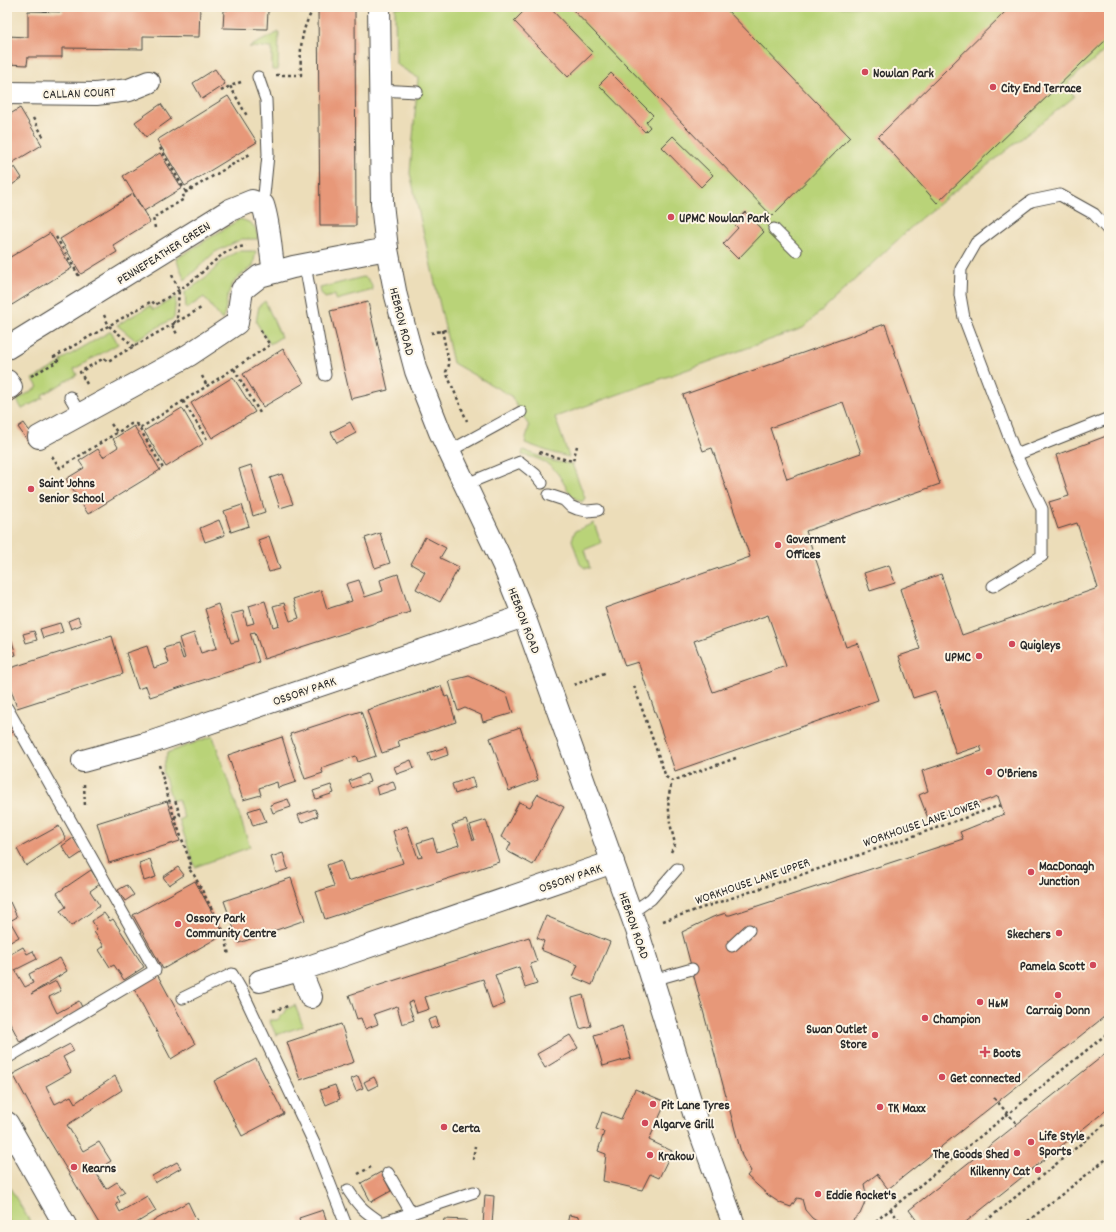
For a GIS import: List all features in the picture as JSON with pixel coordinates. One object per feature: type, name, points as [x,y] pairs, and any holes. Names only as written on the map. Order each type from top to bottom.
[{"type":"street","name":"HEBRON ROAD","points":[[379,7],[382,204],[387,249],[396,296],[416,371],[448,452],[503,564],[524,616],[631,913],[698,1126],[734,1225]]},
{"type":"street","name":"CALLAN COURT","points":[[7,94],[96,94],[129,90],[149,82]]},
{"type":"street","name":"PENNEFEATHER GREEN","points":[[7,348],[230,210],[252,201],[263,205]]},
{"type":"street","points":[[263,205],[267,218],[274,272]]},
{"type":"street","points":[[39,438],[75,406],[189,354],[237,323],[242,290],[260,276],[305,265],[387,249]]},
{"type":"street","name":"OSSORY PARK","points":[[83,761],[152,742],[524,616]]},
{"type":"street","name":"OSSORY PARK","points":[[260,981],[300,970],[613,862]]},
{"type":"street","points":[[300,970],[311,996]]},
{"type":"street","points":[[7,1123],[65,1225]]},
{"type":"lane","points":[[258,78],[266,100],[268,155],[263,205]]},
{"type":"lane","points":[[380,90],[417,92]]},
{"type":"lane","points":[[993,586],[1042,556],[1042,509],[1016,455],[964,318],[960,295],[961,269],[976,243],[1031,201],[1060,195],[1094,214],[1109,231]]},
{"type":"lane","points":[[774,229],[796,251]]},
{"type":"lane","points":[[305,265],[325,375]]},
{"type":"lane","points":[[448,452],[521,412]]},
{"type":"lane","points":[[1016,455],[1109,418]]},
{"type":"lane","points":[[464,484],[520,462],[542,483]]},
{"type":"lane","points":[[549,495],[564,500],[570,506],[577,509],[587,511],[598,510]]},
{"type":"lane","points":[[7,708],[155,970],[7,1058]]},
{"type":"lane","points":[[631,913],[651,899],[677,869]]},
{"type":"lane","points":[[732,946],[749,930]]},
{"type":"lane","points":[[653,980],[692,969]]},
{"type":"lane","points":[[183,998],[232,974],[243,993],[314,1143],[346,1225]]},
{"type":"lane","points":[[388,1173],[412,1214]]},
{"type":"lane","points":[[348,1190],[363,1211],[383,1224],[474,1192]]},
{"type":"path","points":[[221,91],[230,86],[269,75],[301,75],[300,49],[305,23],[315,7]]},
{"type":"path","points":[[230,86],[250,120]]},
{"type":"path","points":[[160,148],[186,192]]},
{"type":"path","points":[[208,386],[172,325],[177,319],[179,290],[162,252],[157,238],[153,218],[184,199],[184,194],[186,192],[255,151]]},
{"type":"path","points":[[56,237],[79,277]]},
{"type":"path","points":[[9,384],[58,361],[54,357],[152,301],[155,305],[179,290],[218,258],[237,247],[270,244]]},
{"type":"path","points":[[109,326],[134,346]]},
{"type":"path","points":[[39,438],[60,468],[131,424],[136,424],[142,427],[270,345],[259,329]]},
{"type":"path","points":[[442,330],[450,365],[446,372]]},
{"type":"path","points":[[234,369],[260,413]]},
{"type":"path","points":[[183,401],[208,441]]},
{"type":"path","points":[[136,424],[164,470]]},
{"type":"path","points":[[535,450],[551,456],[573,460],[577,446]]},
{"type":"path","points":[[570,686],[607,672]]},
{"type":"path","points":[[634,686],[666,777],[672,781]]},
{"type":"path","points":[[152,742],[174,817],[192,867],[188,868],[194,875],[225,934],[232,974]]},
{"type":"path","points":[[672,781],[736,758]]},
{"type":"path","points":[[670,853],[675,844],[670,823],[668,799],[672,781]]},
{"type":"path","points":[[174,817],[180,815],[175,800]]},
{"type":"path","name":"WORKHOUSE LANE LOWER","points":[[848,859],[1001,805]]},
{"type":"path","name":"WORKHOUSE LANE UPPER","points":[[663,921],[848,859]]},
{"type":"path","points":[[871,1225],[1109,1032]]},
{"type":"path","points":[[998,1097],[995,1099],[1017,1124]]},
{"type":"path","points":[[981,1225],[1109,1121]]},
{"type":"path","points":[[473,1160],[475,1146]]},
{"type":"path","points":[[1023,1225],[1109,1157]]},
{"type":"path","points":[[361,1172],[371,1166]]},
{"type":"path","points":[[366,1169],[369,1174]]},
{"type":"path","points":[[890,1209],[903,1225]]},
{"type":"green space","name":"UPMC Nowlan Park","points":[[395,7],[1109,7],[1109,47],[1068,82],[1074,97],[921,218],[803,328],[555,417],[569,457],[525,443],[529,426],[511,396],[453,363],[410,173],[418,78],[396,64]]},
{"type":"green space","points":[[279,32],[278,70],[272,70],[272,48],[249,47]]},
{"type":"green space","points":[[240,219],[253,225],[258,239],[242,239],[215,252],[185,280],[176,259]]},
{"type":"green space","points":[[238,251],[256,251],[253,266],[233,284],[227,299],[225,313],[222,320],[204,297],[186,309],[185,292],[206,278],[223,260]]},
{"type":"green space","points":[[363,277],[369,280],[373,290],[336,300],[335,295],[325,298],[321,293],[320,288]]},
{"type":"green space","points":[[176,297],[174,318],[135,340],[117,325],[150,306],[153,310]]},
{"type":"green space","points":[[265,301],[281,337],[270,344],[256,322],[259,306]]},
{"type":"green space","points":[[111,331],[118,344],[74,369],[77,375],[42,395],[43,398],[22,409],[17,400],[38,387],[33,379],[62,362],[61,360]]},
{"type":"green space","points":[[523,450],[551,461],[572,464],[585,498],[582,502],[571,494],[551,466],[532,457],[522,455]]},
{"type":"green space","points":[[594,523],[601,543],[584,550],[590,568],[585,568],[580,564],[572,540],[575,531]]},
{"type":"green space","points":[[213,736],[250,847],[195,867],[179,820],[184,818],[178,799],[172,801],[163,771],[167,753]]},
{"type":"green space","points":[[295,1005],[303,1026],[276,1035],[269,1020],[277,1020],[287,1009]]},
{"type":"green space","points":[[7,1183],[32,1225],[11,1225],[7,1217]]},
{"type":"building","points":[[63,7],[200,7],[199,37],[143,36],[143,49],[62,48],[62,57],[28,57],[27,65],[7,64],[7,36],[28,37],[28,11],[63,12]]},
{"type":"building","points":[[228,7],[270,7],[270,11],[268,11],[267,29],[223,28],[224,10],[228,10]]},
{"type":"building","points":[[528,7],[549,7],[593,53],[568,77],[514,21]]},
{"type":"building","points":[[570,7],[724,7],[850,137],[772,216]]},
{"type":"building","name":"City End Terrace","points":[[1010,7],[1109,7],[1109,37],[937,203],[878,137]]},
{"type":"building","points":[[318,8],[355,8],[356,226],[320,226]]},
{"type":"building","points":[[215,69],[225,84],[202,99],[193,83]]},
{"type":"building","points":[[611,73],[653,115],[646,122],[650,127],[645,132],[599,85]]},
{"type":"building","points":[[228,96],[257,142],[185,186],[157,140]]},
{"type":"building","points":[[161,104],[171,119],[146,137],[135,122]]},
{"type":"building","points":[[20,108],[42,145],[12,163],[7,153],[7,116]]},
{"type":"building","points":[[673,136],[713,175],[701,187],[662,147]]},
{"type":"building","points":[[160,153],[182,188],[144,211],[123,176]]},
{"type":"building","points":[[15,167],[22,178],[9,187],[7,184],[7,172]]},
{"type":"building","points":[[133,194],[150,222],[113,245],[117,252],[81,274],[60,239]]},
{"type":"building","points":[[745,212],[764,232],[738,259],[723,244],[738,228],[733,223]]},
{"type":"building","points":[[50,233],[72,268],[7,308],[7,259]]},
{"type":"building","points":[[368,302],[388,390],[351,399],[330,311]]},
{"type":"building","name":"Government Offices","points":[[885,324],[940,484],[806,531],[846,647],[858,643],[878,700],[675,771],[638,662],[625,666],[605,608],[750,557],[712,448],[703,451],[683,395]],"holes":[[[843,402],[861,453],[787,479],[770,428]],[[768,615],[786,666],[713,692],[694,641]]]},
{"type":"building","points":[[283,349],[304,383],[263,407],[243,374]]},
{"type":"building","points":[[233,377],[255,412],[212,438],[191,403]]},
{"type":"building","points":[[19,388],[23,394],[11,402],[7,396]]},
{"type":"building","points":[[182,408],[203,444],[166,467],[144,431]]},
{"type":"building","points":[[350,422],[356,433],[337,443],[331,432]]},
{"type":"building","points":[[24,423],[35,439],[29,443],[18,427]]},
{"type":"building","points":[[134,426],[160,470],[88,514],[66,479],[84,468],[79,461],[98,449],[103,457],[118,447],[113,439]]},
{"type":"building","points":[[1109,435],[1109,1013],[888,1189],[877,1174],[864,1184],[866,1194],[864,1205],[860,1214],[852,1221],[844,1225],[821,1224],[812,1218],[805,1210],[802,1199],[797,1198],[791,1207],[780,1203],[768,1195],[747,1176],[751,1171],[742,1156],[682,932],[713,917],[726,913],[727,915],[730,915],[963,839],[960,832],[1004,814],[998,796],[929,821],[919,795],[928,791],[922,771],[982,751],[980,746],[956,754],[935,691],[913,698],[899,656],[920,649],[900,589],[941,574],[962,635],[1098,588],[1077,523],[1058,529],[1049,502],[1069,496],[1056,455]]},
{"type":"building","points":[[251,465],[265,512],[253,516],[239,469]]},
{"type":"building","points":[[282,474],[293,504],[280,508],[270,478]]},
{"type":"building","points":[[242,505],[249,526],[231,532],[224,511]]},
{"type":"building","points":[[219,520],[225,535],[205,542],[200,528]]},
{"type":"building","points":[[380,533],[390,563],[375,568],[365,538]]},
{"type":"building","points":[[269,536],[280,569],[269,572],[258,540]]},
{"type":"building","points":[[425,537],[446,548],[440,558],[459,567],[440,602],[416,589],[425,572],[411,564]]},
{"type":"building","points":[[889,565],[895,583],[870,591],[864,573]]},
{"type":"building","points":[[398,574],[410,612],[264,659],[255,632],[250,633],[259,662],[150,697],[146,686],[138,689],[126,653],[147,646],[154,668],[169,663],[164,648],[178,644],[183,659],[185,658],[179,638],[194,633],[201,653],[217,648],[205,609],[218,604],[231,643],[239,641],[231,614],[243,611],[247,625],[254,623],[249,606],[265,601],[273,627],[279,625],[273,606],[284,603],[290,621],[299,618],[293,599],[321,590],[327,609],[352,601],[346,584],[359,580],[365,597],[383,591],[380,580]]},
{"type":"building","points":[[78,617],[81,625],[71,629],[68,621]]},
{"type":"building","points":[[60,623],[63,632],[43,638],[40,629]]},
{"type":"building","points":[[34,631],[37,640],[26,643],[23,634]]},
{"type":"building","points":[[112,636],[123,674],[17,708],[7,677],[7,669]]},
{"type":"building","points":[[11,638],[16,655],[7,657],[7,639]]},
{"type":"building","points":[[469,676],[507,694],[513,713],[483,722],[481,715],[465,708],[458,711],[449,681]]},
{"type":"building","points":[[441,686],[445,697],[448,696],[456,722],[398,741],[400,747],[382,753],[367,710]]},
{"type":"building","points":[[361,711],[376,756],[358,762],[356,756],[321,768],[323,773],[305,779],[290,734]]},
{"type":"building","points":[[7,716],[16,730],[7,736]]},
{"type":"building","points":[[520,727],[538,780],[509,791],[490,738]]},
{"type":"building","points":[[282,737],[296,782],[278,788],[277,782],[259,788],[261,795],[243,800],[228,755]]},
{"type":"building","points":[[446,747],[448,755],[431,761],[428,753]]},
{"type":"building","points":[[411,760],[414,768],[397,774],[394,767]]},
{"type":"building","points":[[367,774],[370,782],[352,788],[349,781]]},
{"type":"building","points":[[472,777],[475,787],[455,794],[452,784]]},
{"type":"building","points":[[393,781],[396,789],[378,795],[376,787]]},
{"type":"building","points":[[331,785],[334,793],[316,799],[313,791]]},
{"type":"building","points":[[538,794],[564,807],[533,865],[507,851],[511,843],[501,837],[519,802],[530,807]]},
{"type":"building","points":[[288,799],[291,807],[273,813],[270,805]]},
{"type":"building","points":[[167,801],[180,841],[109,863],[97,823]]},
{"type":"building","points":[[260,807],[266,822],[253,826],[248,811]]},
{"type":"building","points":[[315,809],[318,816],[301,823],[298,815]]},
{"type":"building","points":[[466,820],[473,840],[475,840],[470,825],[486,820],[499,862],[325,919],[316,892],[334,886],[327,865],[341,860],[348,881],[403,863],[393,831],[407,826],[418,858],[422,857],[417,843],[433,838],[437,852],[459,845],[452,825]]},
{"type":"building","points":[[59,826],[66,839],[26,866],[17,849]]},
{"type":"building","points":[[73,838],[83,852],[71,860],[62,846]]},
{"type":"building","points":[[283,853],[288,869],[276,873],[271,857]]},
{"type":"building","points":[[150,859],[156,877],[144,881],[139,863]]},
{"type":"building","points":[[178,867],[184,875],[169,885],[163,877]]},
{"type":"building","points":[[91,870],[100,884],[90,891],[100,906],[71,926],[60,911],[66,907],[57,893]]},
{"type":"building","points":[[291,878],[305,920],[239,943],[224,901]]},
{"type":"building","name":"Ossory Park Community Centre","points":[[195,881],[224,934],[163,969],[133,915]]},
{"type":"building","points":[[127,885],[134,895],[125,901],[118,890]]},
{"type":"building","points":[[10,902],[17,917],[10,921],[19,937],[7,944],[7,904]]},
{"type":"building","points":[[104,913],[110,921],[113,919],[144,967],[124,980],[114,965],[110,967],[99,950],[104,946],[94,932],[97,929],[92,921]]},
{"type":"building","points":[[546,916],[610,942],[592,985],[573,977],[578,965],[541,950],[544,941],[537,938]]},
{"type":"building","points":[[529,937],[537,962],[530,964],[537,984],[525,988],[519,967],[495,975],[505,1004],[492,1009],[483,979],[425,997],[429,1009],[417,1013],[413,1001],[408,1003],[414,1020],[402,1024],[397,1006],[374,1014],[378,1024],[365,1029],[361,1018],[357,1019],[349,995]]},
{"type":"building","points":[[23,947],[27,954],[33,951],[37,959],[15,970],[25,987],[33,983],[29,974],[60,958],[67,971],[31,994],[56,981],[61,991],[49,997],[57,1013],[79,1001],[83,1009],[20,1042],[7,1017],[7,956]]},
{"type":"building","points":[[157,974],[195,1044],[171,1059],[133,987]]},
{"type":"building","points":[[583,995],[591,1026],[580,1029],[572,998]]},
{"type":"building","points":[[436,1017],[439,1026],[431,1029],[428,1020]]},
{"type":"building","points":[[341,1024],[354,1062],[300,1080],[287,1042]]},
{"type":"building","points":[[622,1026],[631,1058],[603,1066],[594,1035]]},
{"type":"building","points":[[570,1035],[578,1048],[545,1068],[537,1054]]},
{"type":"building","points":[[70,1044],[74,1051],[63,1057],[71,1072],[46,1086],[55,1104],[71,1096],[75,1103],[115,1076],[122,1090],[67,1125],[83,1151],[99,1142],[111,1161],[95,1171],[106,1189],[117,1182],[125,1192],[117,1197],[120,1202],[116,1204],[120,1212],[147,1196],[156,1211],[133,1225],[100,1225],[46,1135],[13,1074]]},
{"type":"building","name":"The Goods Shed","points":[[1109,1051],[1109,1108],[962,1225],[920,1225],[909,1210]]},
{"type":"building","points":[[256,1059],[284,1114],[242,1136],[214,1081]]},
{"type":"building","points":[[358,1076],[363,1088],[356,1091],[351,1079]]},
{"type":"building","points":[[374,1077],[378,1085],[368,1090],[364,1082]]},
{"type":"building","points":[[335,1085],[340,1099],[326,1105],[320,1090]]},
{"type":"building","points":[[635,1089],[666,1102],[649,1140],[672,1151],[659,1178],[650,1174],[642,1190],[603,1181],[606,1154],[598,1151],[604,1132],[596,1129],[602,1112],[621,1119]]},
{"type":"building","points":[[177,1162],[181,1168],[155,1183],[152,1176]]},
{"type":"building","points":[[381,1172],[391,1191],[371,1202],[361,1183]]},
{"type":"building","points":[[485,1195],[494,1196],[492,1225],[483,1225]]},
{"type":"building","points":[[188,1202],[199,1225],[146,1225]]},
{"type":"building","points":[[323,1210],[328,1225],[301,1225],[299,1218]]},
{"type":"building","points":[[569,1215],[579,1217],[578,1225],[567,1225]]},
{"type":"building","points":[[444,1219],[466,1220],[466,1225],[443,1225]]},
{"type":"place","name":"Nowlan Park","points":[[865,72]]},
{"type":"place","name":"City End Terrace","points":[[993,87]]},
{"type":"place","name":"UPMC Nowlan Park","points":[[671,217]]},
{"type":"place","name":"Saint Johns Senior School","points":[[31,489]]},
{"type":"place","name":"Government Offices","points":[[778,545]]},
{"type":"place","name":"Quigleys","points":[[1012,644]]},
{"type":"place","name":"UPMC","points":[[979,656]]},
{"type":"place","name":"O'Briens","points":[[989,772]]},
{"type":"place","name":"MacDonagh Junction","points":[[1031,872]]},
{"type":"place","name":"Ossory Park Community Centre","points":[[178,924]]},
{"type":"place","name":"Skechers","points":[[1059,933]]},
{"type":"place","name":"Pamela Scott","points":[[1093,965]]},
{"type":"place","name":"Carraig Donn","points":[[1058,995]]},
{"type":"place","name":"H&M","points":[[980,1002]]},
{"type":"place","name":"Champion","points":[[925,1018]]},
{"type":"place","name":"Swan Outlet Store","points":[[875,1035]]},
{"type":"place","name":"Boots","points":[[985,1052]]},
{"type":"place","name":"Get connected","points":[[942,1077]]},
{"type":"place","name":"Pit Lane Tyres","points":[[653,1104]]},
{"type":"place","name":"TK Maxx","points":[[880,1107]]},
{"type":"place","name":"Algarve Grill","points":[[645,1123]]},
{"type":"place","name":"Certa","points":[[444,1127]]},
{"type":"place","name":"Life Style Sports","points":[[1031,1142]]},
{"type":"place","name":"The Goods Shed","points":[[1017,1153]]},
{"type":"place","name":"Krakow","points":[[650,1155]]},
{"type":"place","name":"Kearns","points":[[74,1167]]},
{"type":"place","name":"Kilkenny Cat","points":[[1038,1170]]},
{"type":"place","name":"Eddie Rocket's","points":[[818,1194]]}]
